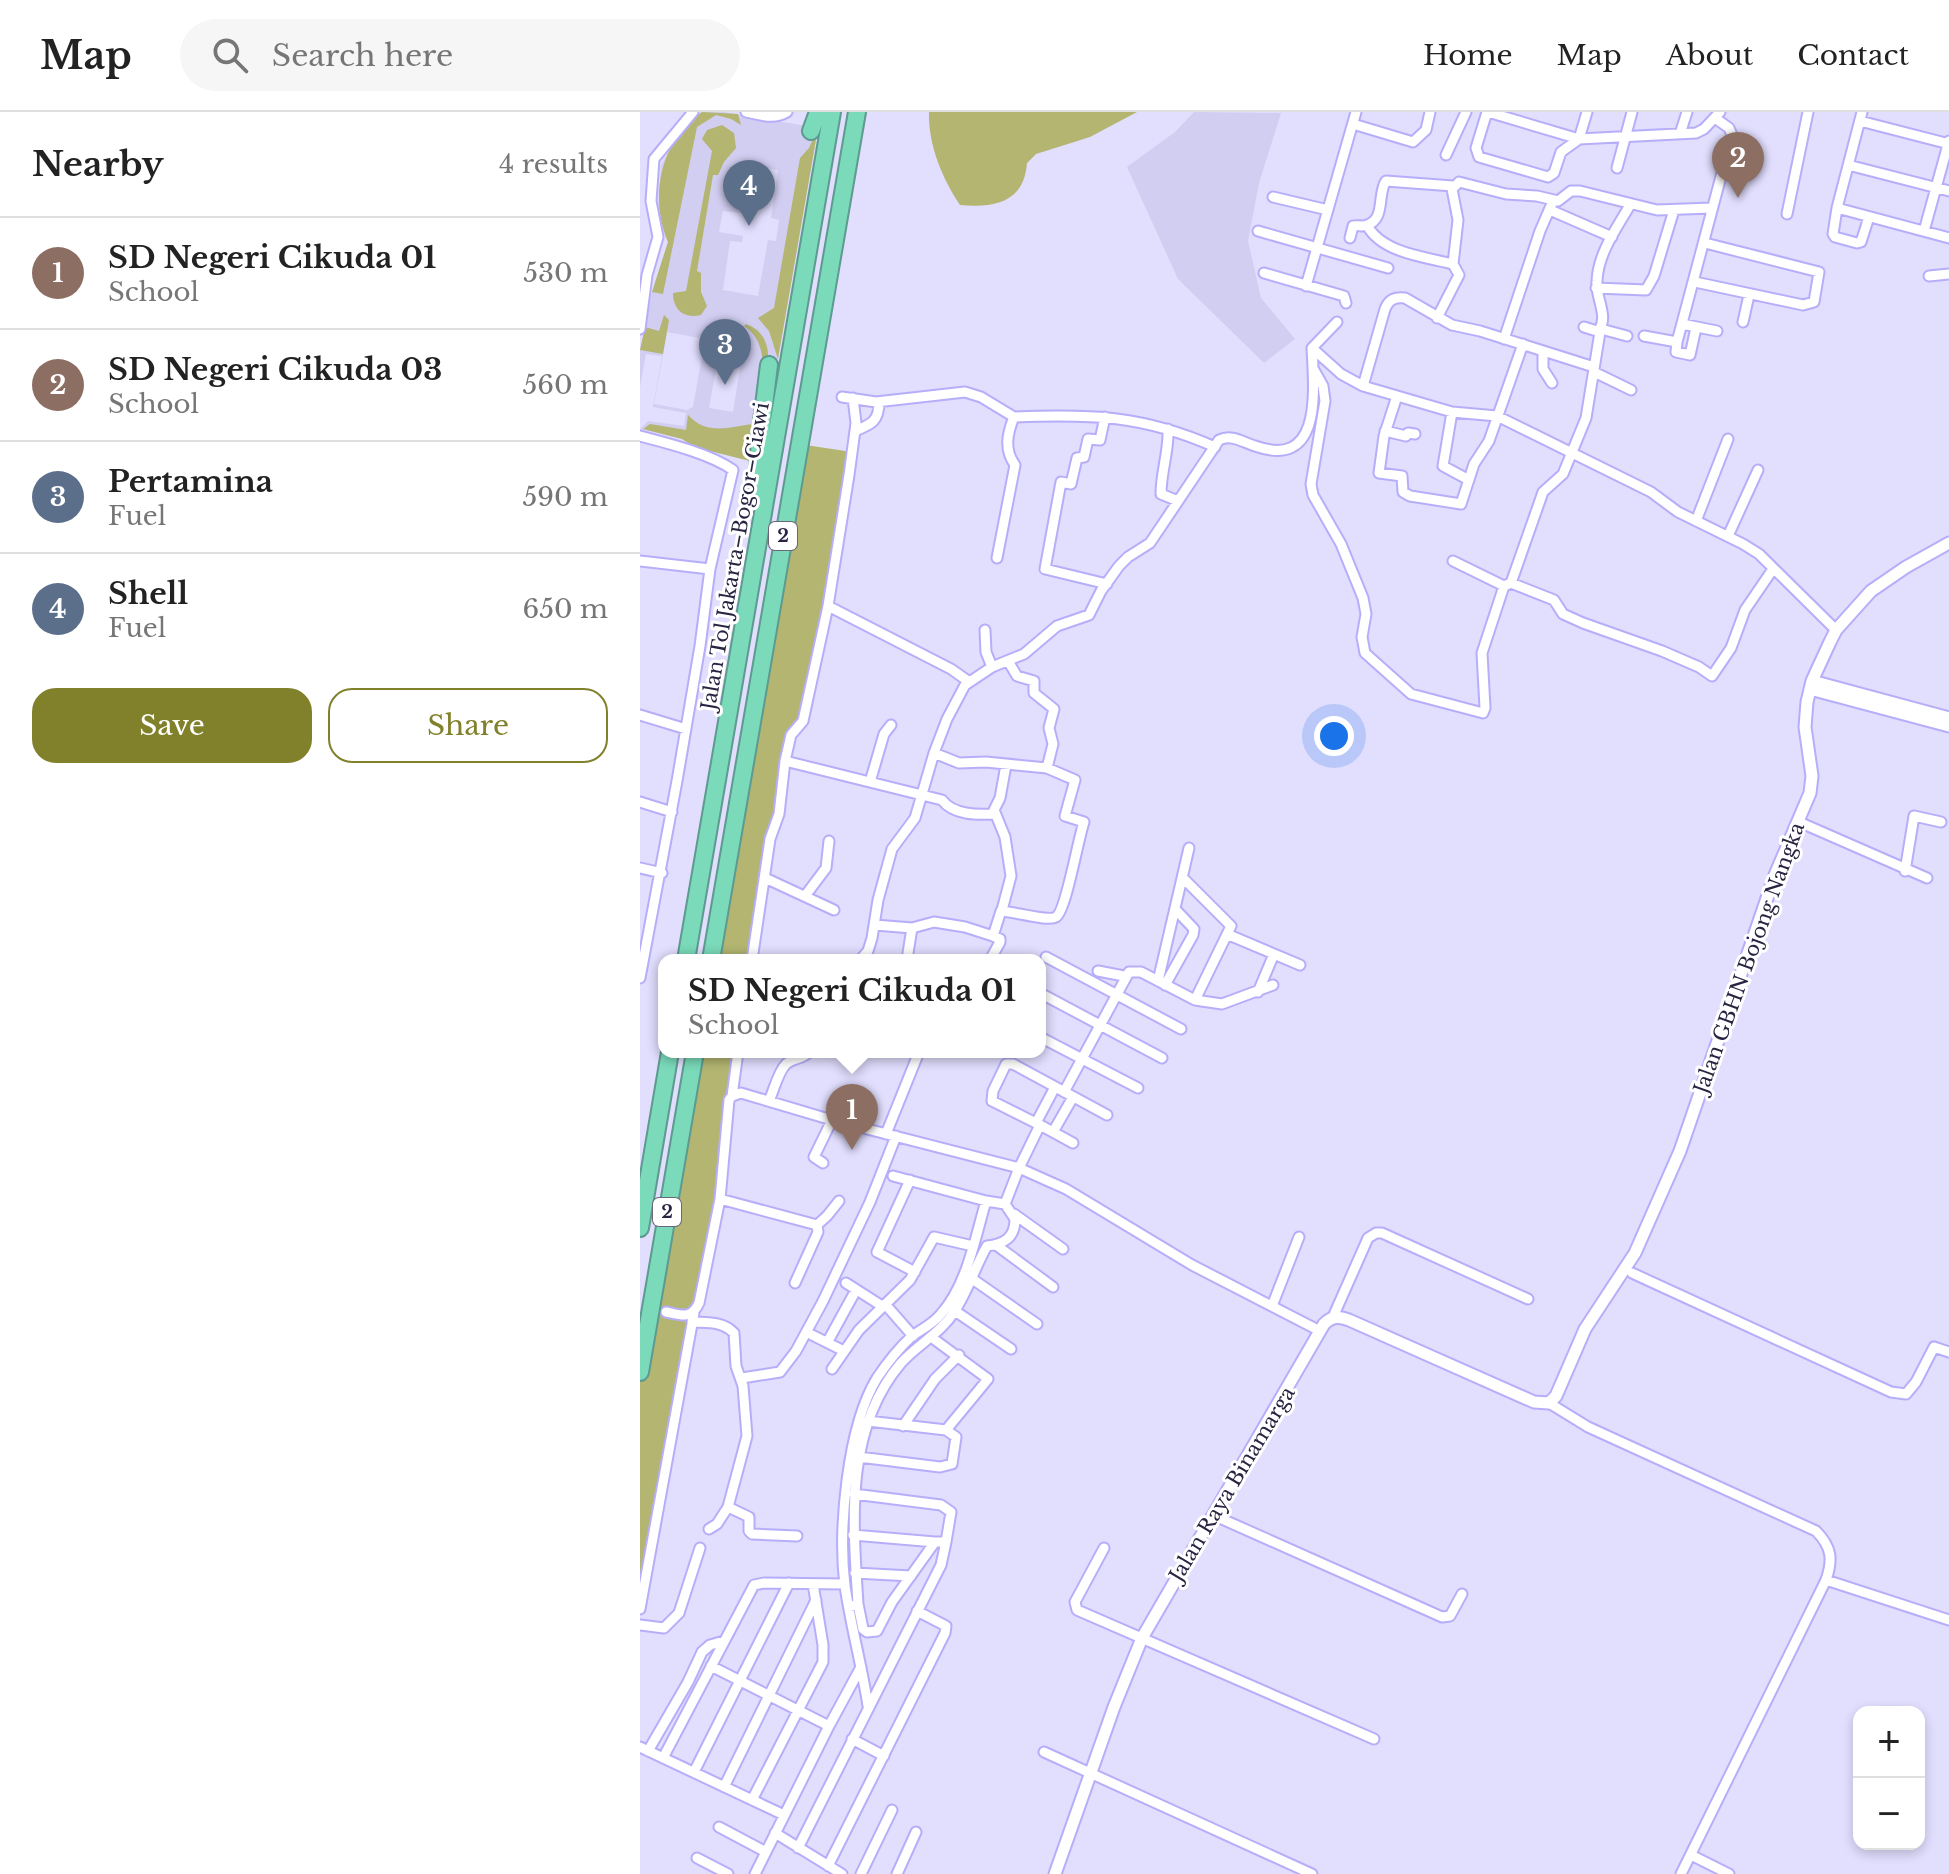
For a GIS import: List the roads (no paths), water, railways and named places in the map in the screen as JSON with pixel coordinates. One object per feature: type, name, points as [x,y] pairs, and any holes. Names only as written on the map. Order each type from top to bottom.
[{"type":"highway","points":[[811,131],[818,112]]},
{"type":"highway","name":"Jalan Tol Jakarta–Bogor–Ciawi","points":[[687,954],[832,112]]},
{"type":"highway","name":"2","points":[[712,954],[857,112]]},
{"type":"highway","points":[[754,561],[760,438],[769,365]]},
{"type":"highway","name":"2","points":[[640,1228],[669,1058]]},
{"type":"highway","name":"2","points":[[640,1372],[694,1058]]},
{"type":"street","points":[[640,329],[647,275],[658,237],[651,201],[654,159],[693,112]]},
{"type":"street","points":[[746,112],[779,117],[787,112]]},
{"type":"street","points":[[1306,286],[1356,112]]},
{"type":"street","points":[[1353,124],[1413,142],[1426,130],[1430,112]]},
{"type":"street","points":[[1446,155],[1466,112]]},
{"type":"street","points":[[1587,112],[1579,139],[1561,152],[1554,173],[1548,177],[1479,157],[1476,148],[1488,112],[1579,139],[1700,131],[1717,115],[1729,128],[1732,135],[1676,352],[1690,355],[1696,328]]},
{"type":"street","points":[[1617,168],[1632,112]]},
{"type":"street","points":[[1680,134],[1687,112]]},
{"type":"street","points":[[1787,214],[1808,112]]},
{"type":"street","points":[[1869,217],[1861,242],[1833,234],[1861,116],[1949,143],[1924,231]]},
{"type":"street","points":[[1848,165],[1949,191]]},
{"type":"street","points":[[1350,238],[1354,225],[1367,225],[1379,214],[1382,186],[1386,181],[1453,186],[1462,182],[1506,194],[1537,196],[1612,237]]},
{"type":"street","points":[[1437,318],[1459,275],[1453,264],[1458,220],[1453,186]]},
{"type":"street","points":[[1504,339],[1551,205],[1571,191],[1657,210],[1712,208]]},
{"type":"street","points":[[1273,197],[1328,210]]},
{"type":"street","points":[[1313,368],[1323,386],[1325,401],[1311,474],[1313,495],[1341,544],[1363,598],[1366,614],[1362,645],[1365,653],[1411,694],[1483,713],[1482,653],[1543,492],[1561,477],[1586,418],[1603,315],[1596,288],[1602,256],[1630,205]]},
{"type":"street","points":[[1837,208],[1949,238]]},
{"type":"street","points":[[1596,288],[1646,290],[1654,276],[1674,210]]},
{"type":"street","points":[[1367,225],[1375,237],[1387,244],[1453,264]]},
{"type":"street","points":[[1258,231],[1388,268]]},
{"type":"street","points":[[1695,282],[1749,295],[1809,305],[1814,302],[1819,272],[1705,243]]},
{"type":"street","points":[[1264,273],[1344,296],[1346,303]]},
{"type":"street","points":[[1929,276],[1949,274]]},
{"type":"street","points":[[1743,322],[1749,295]]},
{"type":"street","points":[[1363,386],[1388,303],[1397,297],[1405,298],[1452,325],[1543,351],[1594,370],[1631,390]]},
{"type":"street","points":[[865,954],[875,925],[891,850],[915,820],[934,753],[956,699],[968,681],[1024,654],[1057,626],[1089,615],[1128,557],[1150,543],[1219,440],[1227,437],[1272,451],[1293,447],[1306,434],[1311,417],[1312,348],[1337,322]]},
{"type":"street","points":[[1682,324],[1717,331]]},
{"type":"street","points":[[1584,327],[1627,336]]},
{"type":"street","points":[[1644,336],[1677,342]]},
{"type":"street","points":[[1397,396],[1385,431],[1379,473],[1402,476],[1403,492],[1410,496],[1461,504],[1474,464],[1487,447],[1523,344]]},
{"type":"street","points":[[1312,348],[1341,374],[1363,386],[1452,412],[1497,416],[1651,492],[1696,521],[1759,554],[1836,630]]},
{"type":"street","points":[[1543,351],[1543,369],[1552,383]]},
{"type":"street","points":[[754,954],[770,839],[779,814],[785,761],[791,735],[803,721],[828,606],[855,431],[848,397],[879,402],[965,392],[981,397],[1014,417],[1072,415],[1147,422],[1215,447]]},
{"type":"street","points":[[855,431],[874,423],[878,418],[879,402]]},
{"type":"street","points":[[1452,412],[1443,466],[1469,480]]},
{"type":"street","points":[[997,558],[1015,465],[1007,453],[1008,435],[1014,417]]},
{"type":"street","points":[[1105,417],[1100,440],[1088,439],[1084,457],[1077,458],[1071,484],[1061,482],[1045,569],[1107,584]]},
{"type":"street","points":[[1168,429],[1168,454],[1162,472],[1161,494],[1178,501]]},
{"type":"street","points":[[1385,431],[1406,436],[1408,433],[1415,434]]},
{"type":"street","points":[[640,436],[674,445],[723,463],[733,470],[710,569],[662,873],[640,978]]},
{"type":"street","points":[[1696,521],[1728,439]]},
{"type":"street","points":[[1728,536],[1758,470]]},
{"type":"street","name":"Jalan GBHN Bojong Nangka","points":[[1549,1403],[1560,1389],[1585,1329],[1635,1253],[1680,1151],[1775,875],[1810,793],[1812,776],[1805,727],[1811,685],[1836,630],[1871,591],[1949,543]]},
{"type":"street","points":[[640,561],[710,569]]},
{"type":"street","points":[[1453,561],[1507,585],[1554,600],[1563,614],[1662,651],[1712,676],[1731,648],[1745,610],[1773,569]]},
{"type":"street","points":[[828,606],[951,669],[968,681]]},
{"type":"street","points":[[985,630],[986,652],[992,667]]},
{"type":"street","points":[[1008,661],[1017,676],[1034,681],[1034,693],[1054,709],[1049,728],[1053,744],[1047,768]]},
{"type":"street","points":[[1811,685],[1949,718]]},
{"type":"street","points":[[1811,685],[1949,726]]},
{"type":"street","points":[[640,715],[686,729]]},
{"type":"street","points":[[870,782],[884,734],[891,725]]},
{"type":"street","points":[[934,753],[959,763],[1047,768],[1074,779],[1065,816],[1084,822],[1075,848],[1067,895],[1055,917],[1002,910]]},
{"type":"street","points":[[785,761],[942,800],[955,810],[977,815],[995,814]]},
{"type":"street","points":[[993,936],[1011,876],[1005,837],[995,814],[1006,765]]},
{"type":"street","points":[[640,802],[672,812]]},
{"type":"street","points":[[1905,871],[1914,816],[1941,822]]},
{"type":"street","points":[[1799,822],[1905,871],[1927,878]]},
{"type":"street","points":[[805,896],[826,868],[829,841]]},
{"type":"street","points":[[1162,983],[1189,848]]},
{"type":"street","points":[[640,868],[662,873]]},
{"type":"street","points":[[765,878],[834,910]]},
{"type":"street","points":[[1183,878],[1229,922],[1231,930],[1195,1000]]},
{"type":"street","points":[[1162,983],[1194,929],[1176,910]]},
{"type":"street","points":[[875,925],[912,928],[934,922],[965,927],[1000,939],[993,954]]},
{"type":"street","points":[[908,953],[912,928]]},
{"type":"street","points":[[1229,935],[1300,965]]},
{"type":"street","points":[[1258,992],[1274,954]]},
{"type":"street","points":[[1046,957],[1181,1029]]},
{"type":"street","points":[[1005,1204],[1038,1124],[1064,1092],[1124,976],[1135,970],[1195,1000],[1222,1004],[1273,985]]},
{"type":"street","points":[[1098,971],[1124,976]]},
{"type":"street","points":[[1046,996],[1162,1058]]},
{"type":"street","points":[[1046,1040],[1138,1088]]},
{"type":"street","points":[[640,1609],[693,1318],[720,1199],[737,1058]]},
{"type":"street","points":[[769,1101],[784,1066],[792,1060],[803,1058]]},
{"type":"street","points":[[742,1378],[780,1372],[796,1351],[859,1227],[917,1058]]},
{"type":"street","points":[[1073,1143],[992,1101],[1004,1066],[1013,1064],[1107,1115]]},
{"type":"street","points":[[1053,1132],[1064,1092]]},
{"type":"street","points":[[732,1096],[747,1094],[832,1120],[1019,1168],[1066,1189],[1192,1265],[1320,1331]]},
{"type":"street","points":[[823,1163],[814,1157],[832,1120]]},
{"type":"street","points":[[893,1176],[1005,1204],[1012,1213],[1063,1249]]},
{"type":"street","points":[[910,1180],[877,1252],[915,1272]]},
{"type":"street","points":[[720,1199],[817,1225]]},
{"type":"street","points":[[817,1225],[839,1201]]},
{"type":"street","points":[[854,1494],[945,1506],[952,1517],[940,1542],[892,1602],[882,1627],[872,1632],[863,1629],[845,1584],[845,1499],[858,1428],[875,1382],[913,1336],[946,1308],[973,1246],[986,1201]]},
{"type":"street","points":[[868,1706],[854,1606],[853,1535],[854,1494],[868,1421],[883,1388],[902,1362],[955,1311],[987,1246],[1005,1242],[1012,1232],[1015,1222],[1012,1213]]},
{"type":"street","points":[[795,1283],[818,1232],[817,1225]]},
{"type":"street","points":[[1528,1299],[1376,1233],[1368,1238],[1333,1317],[1349,1320],[1534,1402],[1549,1403],[1588,1427],[1816,1531],[1827,1542],[1831,1553],[1826,1580],[1681,1874]]},
{"type":"street","points":[[832,1369],[844,1351],[915,1272],[934,1237],[973,1246]]},
{"type":"street","points":[[1272,1306],[1299,1237]]},
{"type":"street","points":[[996,1245],[1053,1287]]},
{"type":"street","points":[[1632,1273],[1891,1392],[1906,1394],[1916,1382],[1934,1347],[1949,1352]]},
{"type":"street","points":[[971,1278],[1037,1324]]},
{"type":"street","points":[[846,1283],[884,1305],[913,1336]]},
{"type":"street","points":[[828,1341],[856,1290]]},
{"type":"street","points":[[955,1311],[1011,1349]]},
{"type":"street","points":[[666,1312],[721,1324],[732,1330],[737,1367],[742,1378],[747,1436],[728,1507],[717,1524],[709,1529]]},
{"type":"street","name":"Jalan Raya Binamarga","points":[[1055,1874],[1142,1638],[1324,1324],[1333,1317]]},
{"type":"street","points":[[812,1335],[844,1351]]},
{"type":"street","points":[[931,1337],[985,1374],[988,1381],[946,1430]]},
{"type":"street","points":[[903,1426],[935,1379],[959,1355]]},
{"type":"street","points":[[859,1457],[947,1466],[953,1460],[956,1437],[946,1430],[868,1421]]},
{"type":"street","points":[[728,1507],[749,1517],[749,1531],[752,1534],[797,1536]]},
{"type":"street","points":[[1213,1515],[1442,1617],[1450,1616],[1462,1594]]},
{"type":"street","points":[[853,1535],[940,1542]]},
{"type":"street","points":[[798,1848],[941,1565],[940,1542]]},
{"type":"street","points":[[640,1625],[659,1629],[676,1618],[700,1548]]},
{"type":"street","points":[[1104,1548],[1075,1607],[1078,1611],[1374,1739]]},
{"type":"street","points":[[855,1573],[911,1576]]},
{"type":"street","points":[[890,1577],[892,1602]]},
{"type":"street","points":[[1826,1580],[1949,1620]]},
{"type":"street","points":[[694,1772],[789,1583]]},
{"type":"street","points":[[752,1800],[824,1654],[813,1584]]},
{"type":"street","points":[[663,1758],[754,1585],[845,1584]]},
{"type":"street","points":[[724,1787],[816,1599]]},
{"type":"street","points":[[828,1866],[947,1629],[917,1611]]},
{"type":"street","points":[[724,1641],[710,1645],[702,1652],[688,1682],[644,1749],[784,1815]]},
{"type":"street","points":[[711,1666],[829,1726]]},
{"type":"street","points":[[755,1874],[862,1666]]},
{"type":"street","points":[[852,1739],[884,1756]]},
{"type":"street","points":[[1044,1752],[1312,1874]]},
{"type":"street","points":[[861,1874],[892,1810]]},
{"type":"street","points":[[719,1827],[766,1852]]},
{"type":"street","points":[[897,1874],[916,1832]]},
{"type":"street","points":[[775,1833],[842,1874]]},
{"type":"street","points":[[1691,1855],[1729,1874]]},
{"type":"street","points":[[697,1858],[728,1874]]},
{"type":"place","name":"SD Negeri Cikuda 03","points":[[1738,198]]},
{"type":"place","name":"Shell","points":[[749,226]]},
{"type":"place","name":"Pertamina","points":[[725,385]]},
{"type":"place","name":"SD Negeri Cikuda 01","points":[[852,1150]]}]
